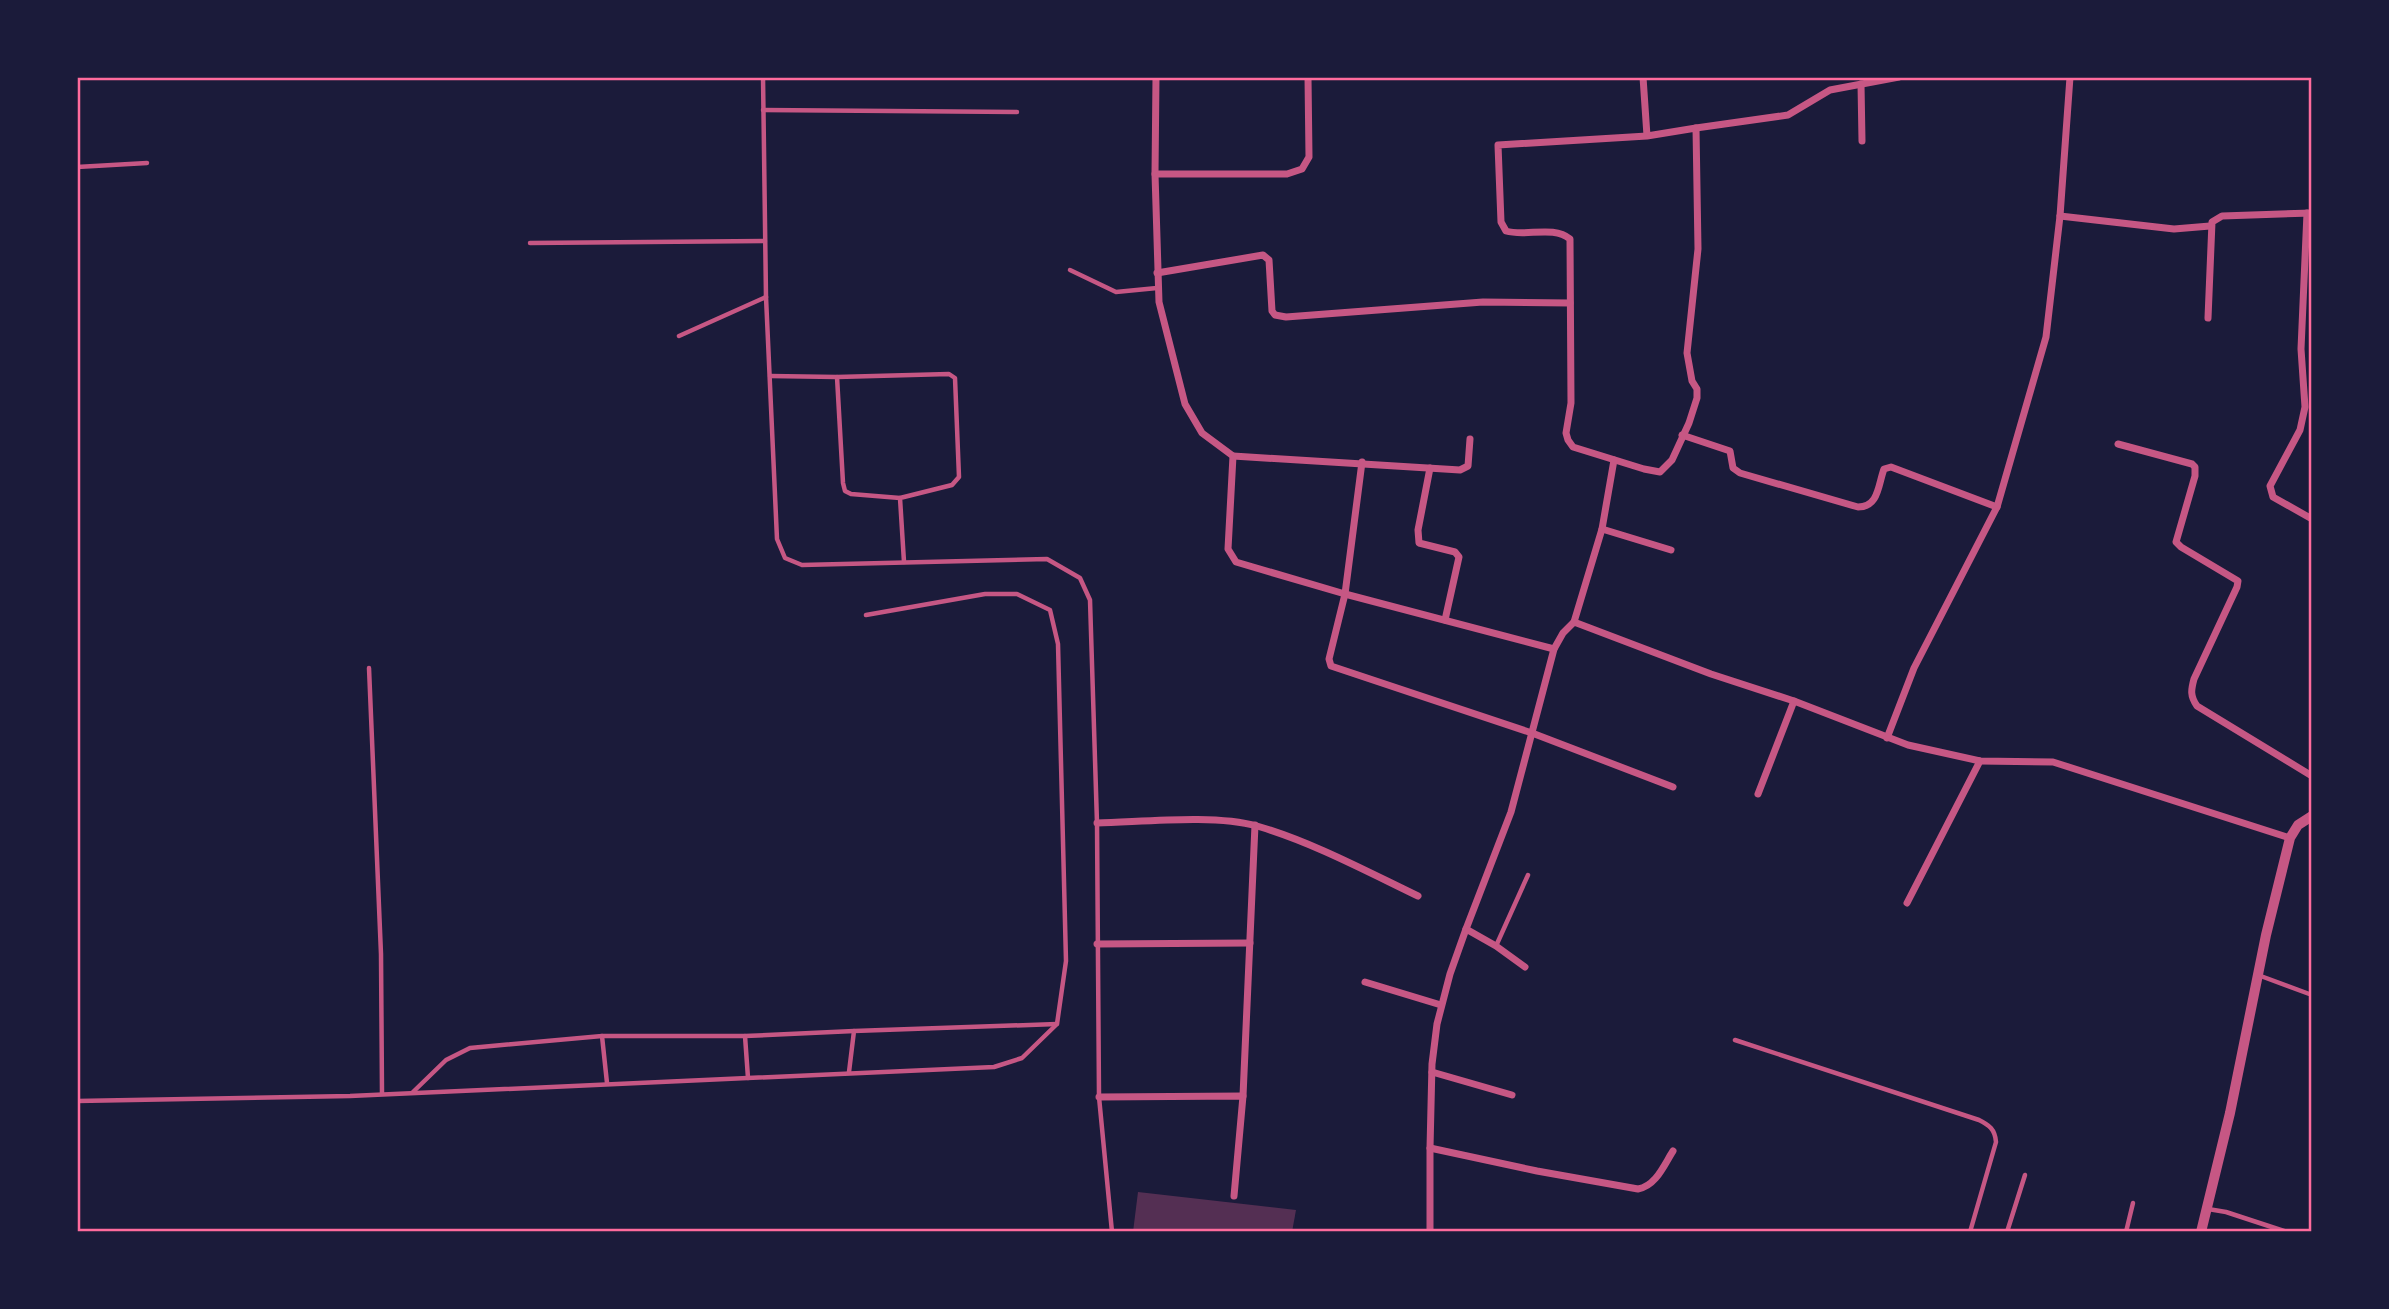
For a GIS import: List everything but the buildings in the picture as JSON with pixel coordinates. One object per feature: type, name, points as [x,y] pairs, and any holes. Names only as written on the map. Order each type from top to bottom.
[{"type":"street","points":[[1156,77],[1157,288],[1185,404],[1202,433],[1233,456],[1465,469],[1468,466],[1470,439]]},
{"type":"street","points":[[1155,174],[1287,174],[1302,169],[1310,157],[1308,77]]},
{"type":"street","points":[[1643,77],[1647,136]]},
{"type":"street","points":[[1696,128],[1698,248],[1687,353],[1697,398],[1672,460],[1660,472],[1573,447],[1568,440],[1566,433],[1571,403],[1570,239],[1552,233],[1515,234],[1506,231],[1501,222],[1498,145],[1647,136],[1696,128],[1788,115],[1830,90],[1899,77]]},
{"type":"street","points":[[1887,738],[1914,668],[1997,507],[2046,337],[2060,216],[2070,77]]},
{"type":"street","points":[[1861,84],[1862,141]]},
{"type":"street","points":[[2208,318],[2210,226],[2215,219],[2222,216],[2309,213],[2301,349],[2305,407],[2300,430],[2270,486],[2270,491],[2273,497],[2312,519]]},
{"type":"street","points":[[2060,216],[2174,229],[2210,226]]},
{"type":"street","points":[[1157,273],[1263,255],[1269,260],[1272,311],[1278,316],[1286,317],[1483,302],[1570,303]]},
{"type":"street","points":[[1682,435],[1730,451],[1733,468],[1740,473],[1858,507],[1867,507],[1874,502],[1884,469],[1891,467],[1997,507]]},
{"type":"street","points":[[2118,444],[2195,467],[2195,476],[2176,542],[2238,581],[2194,679],[2192,699],[2197,706],[2312,776]]},
{"type":"street","points":[[1233,456],[1228,549],[1236,562],[1345,594],[1555,649]]},
{"type":"street","points":[[1430,1232],[1432,1072],[1441,1005],[1466,929],[1511,812],[1555,649],[1563,633],[1574,622],[1602,529],[1614,460]]},
{"type":"street","points":[[1362,462],[1345,594],[1329,659],[1331,666],[1532,733],[1673,787]]},
{"type":"street","points":[[1430,468],[1418,530],[1419,543],[1455,552],[1459,557],[1445,620]]},
{"type":"street","points":[[1602,529],[1671,550]]},
{"type":"street","points":[[1574,622],[1711,674],[1794,701],[1887,738],[1980,761],[2053,762],[2290,838]]},
{"type":"street","points":[[1758,794],[1794,701]]},
{"type":"street","points":[[1907,903],[1980,761]]},
{"type":"street","points":[[2201,1232],[2290,838],[2298,825],[2312,816]]},
{"type":"street","points":[[1097,823],[1187,820],[1255,825],[1304,844],[1418,896]]},
{"type":"street","points":[[1234,1196],[1243,1096],[1255,825]]},
{"type":"street","points":[[1466,929],[1525,967]]},
{"type":"street","points":[[1097,944],[1250,943]]},
{"type":"street","points":[[1365,982],[1441,1005]]},
{"type":"street","points":[[1432,1072],[1512,1095]]},
{"type":"street","points":[[1099,1097],[1243,1096]]},
{"type":"street","points":[[1430,1148],[1536,1171],[1639,1189],[1653,1183],[1673,1151]]},
{"type":"lane","points":[[763,77],[766,297],[777,539],[785,558],[802,565],[1047,559],[1080,578],[1090,600],[1097,823],[1099,1097],[1112,1232]]},
{"type":"lane","points":[[763,110],[1017,111]]},
{"type":"lane","points":[[77,167],[147,163]]},
{"type":"lane","points":[[530,243],[765,241]]},
{"type":"lane","points":[[1070,270],[1116,292],[1157,288]]},
{"type":"lane","points":[[678,336],[766,297]]},
{"type":"lane","points":[[770,376],[949,374],[955,378],[959,477],[952,485],[900,498],[851,494],[845,491],[837,377]]},
{"type":"lane","points":[[900,498],[904,562]]},
{"type":"lane","points":[[77,1101],[350,1096],[993,1067],[1022,1058],[1057,1024],[1066,961],[1058,644],[1050,610],[1017,594],[985,594],[866,615]]},
{"type":"lane","points":[[369,668],[381,954],[382,1093]]},
{"type":"lane","points":[[1496,946],[1528,875]]},
{"type":"lane","points":[[2258,975],[2312,995]]},
{"type":"lane","points":[[413,1093],[446,1060],[470,1048],[602,1036],[745,1036],[1057,1024]]},
{"type":"lane","points":[[849,1072],[854,1031]]},
{"type":"lane","points":[[602,1036],[607,1083]]},
{"type":"lane","points":[[745,1036],[748,1078]]},
{"type":"lane","points":[[1735,1041],[1989,1125],[1996,1142],[1970,1232]]},
{"type":"lane","points":[[2007,1232],[2025,1175]]},
{"type":"lane","points":[[2126,1232],[2133,1203]]},
{"type":"lane","points":[[2208,1209],[2226,1212],[2287,1232]]}]
